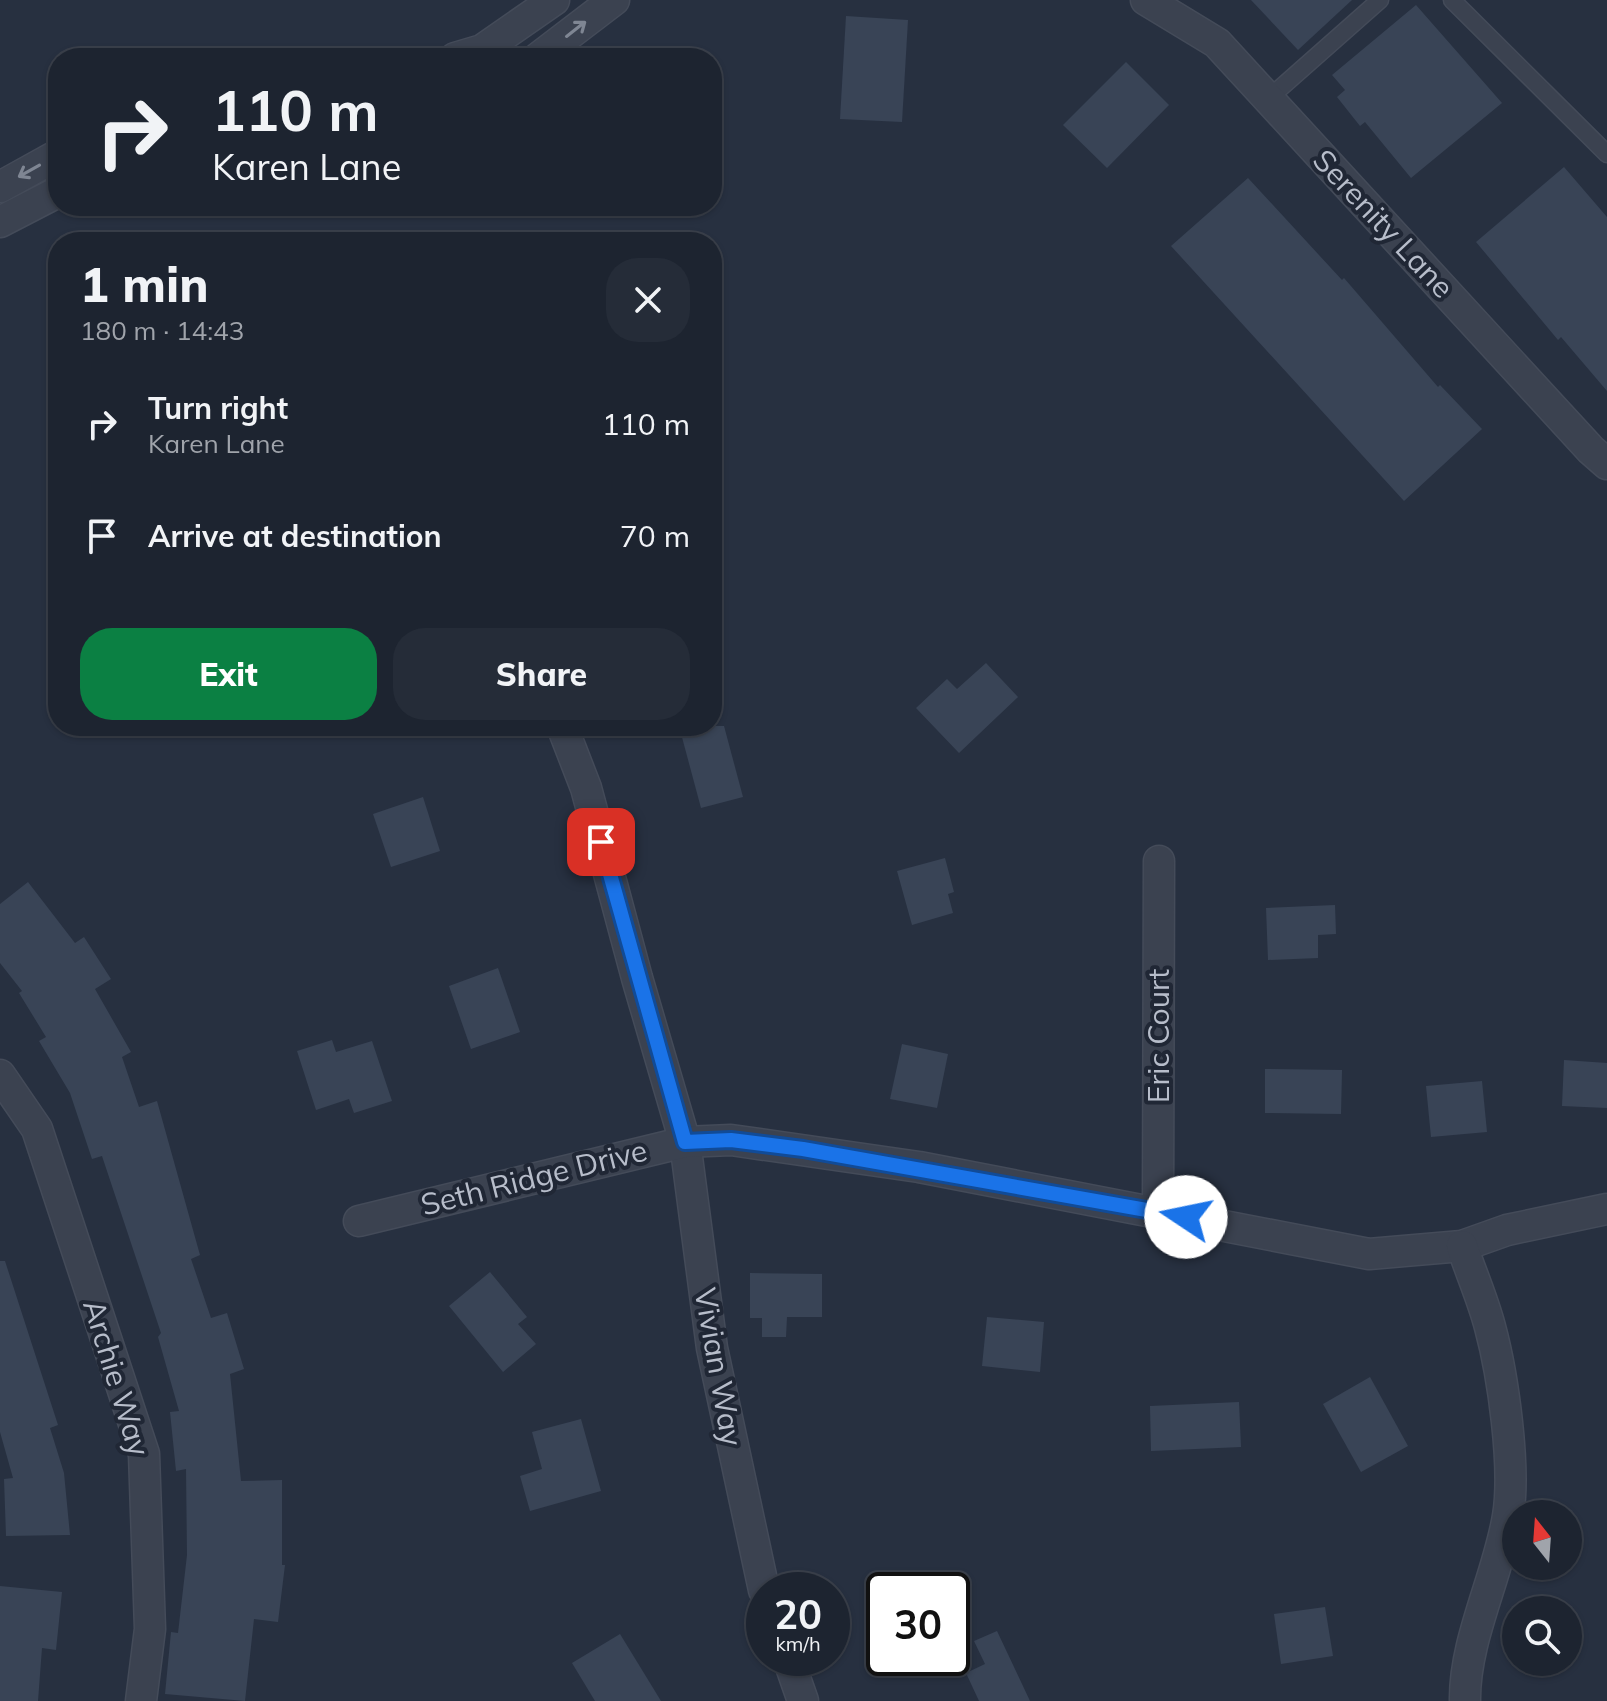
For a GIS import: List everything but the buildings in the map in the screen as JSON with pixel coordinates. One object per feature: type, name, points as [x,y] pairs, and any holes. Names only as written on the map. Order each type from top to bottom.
[{"type":"street","points":[[485,48],[554,0]]},
{"type":"street","points":[[551,48],[614,0]]},
{"type":"street","name":"Serenity Lane","points":[[1146,0],[1217,43],[1607,464]]},
{"type":"street","points":[[0,187],[48,161]]},
{"type":"street","points":[[0,222],[48,197]]},
{"type":"street","name":"Vivian Way","points":[[566,736],[586,788],[685,1142],[712,1348],[760,1572]]},
{"type":"street","name":"Eric Court","points":[[1158,1212],[1159,861]]},
{"type":"street","name":"Archie Way","points":[[0,1075],[37,1129],[144,1454],[150,1629],[141,1701]]},
{"type":"street","name":"Seth Ridge Drive","points":[[359,1221],[685,1142],[731,1140],[803,1149],[1158,1212],[1369,1254],[1462,1246],[1507,1230],[1607,1209]]},
{"type":"street","points":[[1462,1246],[1490,1328],[1509,1460],[1508,1514],[1480,1617],[1465,1701]]},
{"type":"street","points":[[794,1676],[803,1701]]},
{"type":"lane","points":[[1268,99],[1380,0]]},
{"type":"lane","points":[[1452,0],[1607,154]]},
{"type":"route","points":[[601,842],[685,1142],[731,1140],[803,1149],[919,1167],[1186,1217]]}]
